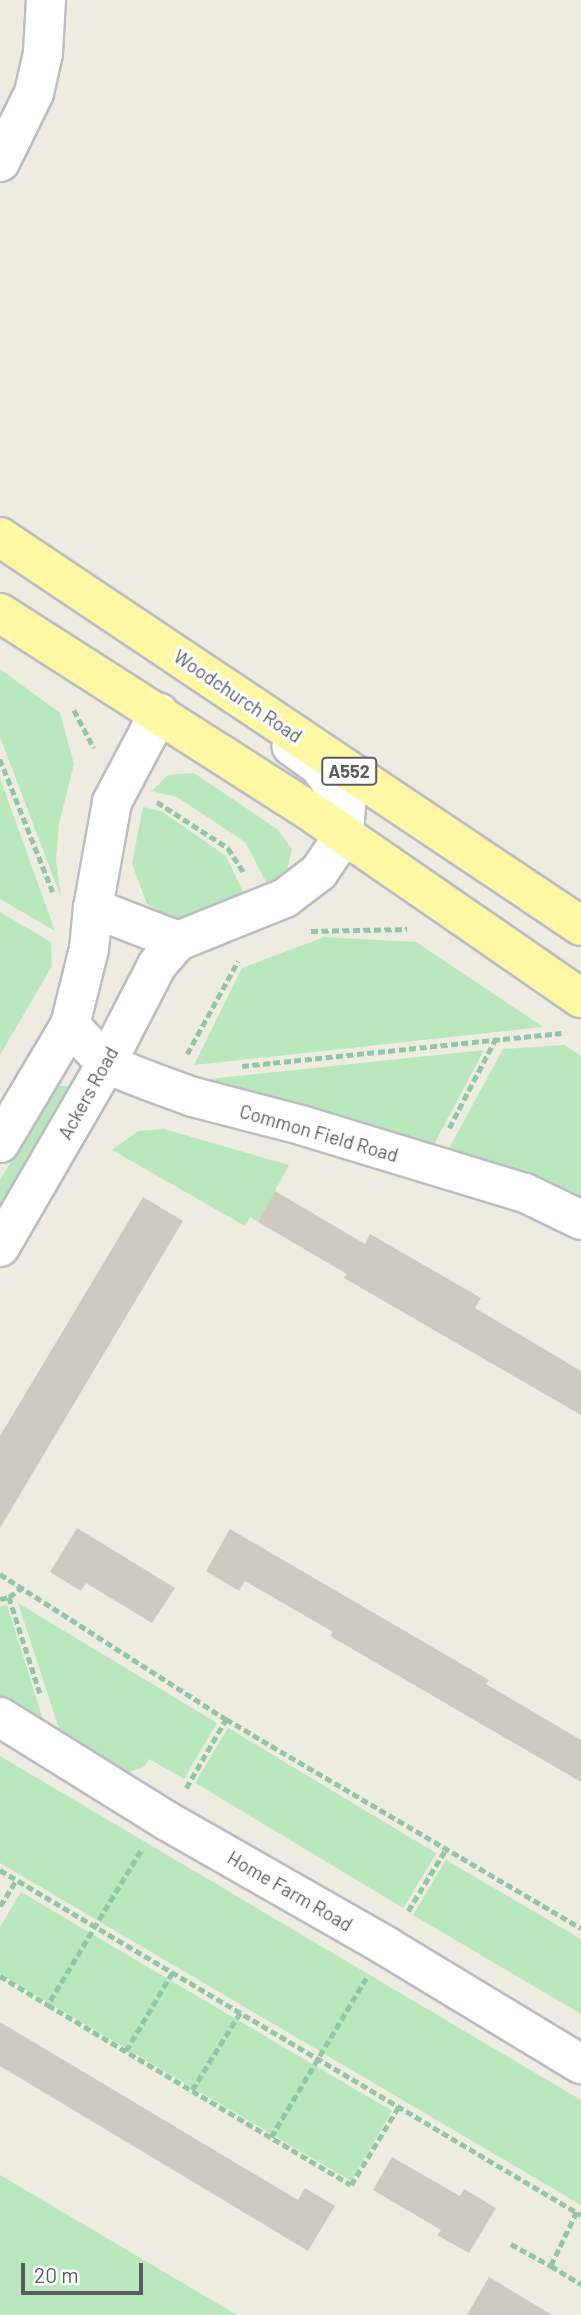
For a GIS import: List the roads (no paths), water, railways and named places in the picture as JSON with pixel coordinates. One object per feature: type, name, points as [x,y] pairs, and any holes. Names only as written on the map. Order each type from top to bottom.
[{"type":"main road","name":"Woodchurch Road","points":[[0,537],[581,926]]},
{"type":"main road","name":"A552","points":[[0,613],[159,713],[344,835],[570,1011]]},
{"type":"street","points":[[0,162],[34,93],[43,53],[46,0]]},
{"type":"street","points":[[118,616],[319,766],[346,803],[344,835]]},
{"type":"street","points":[[0,1143],[70,1025],[89,949],[75,905],[112,802],[159,713]]},
{"type":"street","name":"Ackers Road","points":[[0,1247],[106,1064],[157,965],[178,941],[285,898],[318,872],[344,835]]},
{"type":"street","points":[[75,905],[178,941]]},
{"type":"street","name":"Common Field Road","points":[[70,1025],[106,1064],[193,1097],[303,1126],[525,1193],[581,1220]]},
{"type":"street","name":"Home Farm Road","points":[[0,1717],[164,1819],[386,1946],[581,2064]]}]
